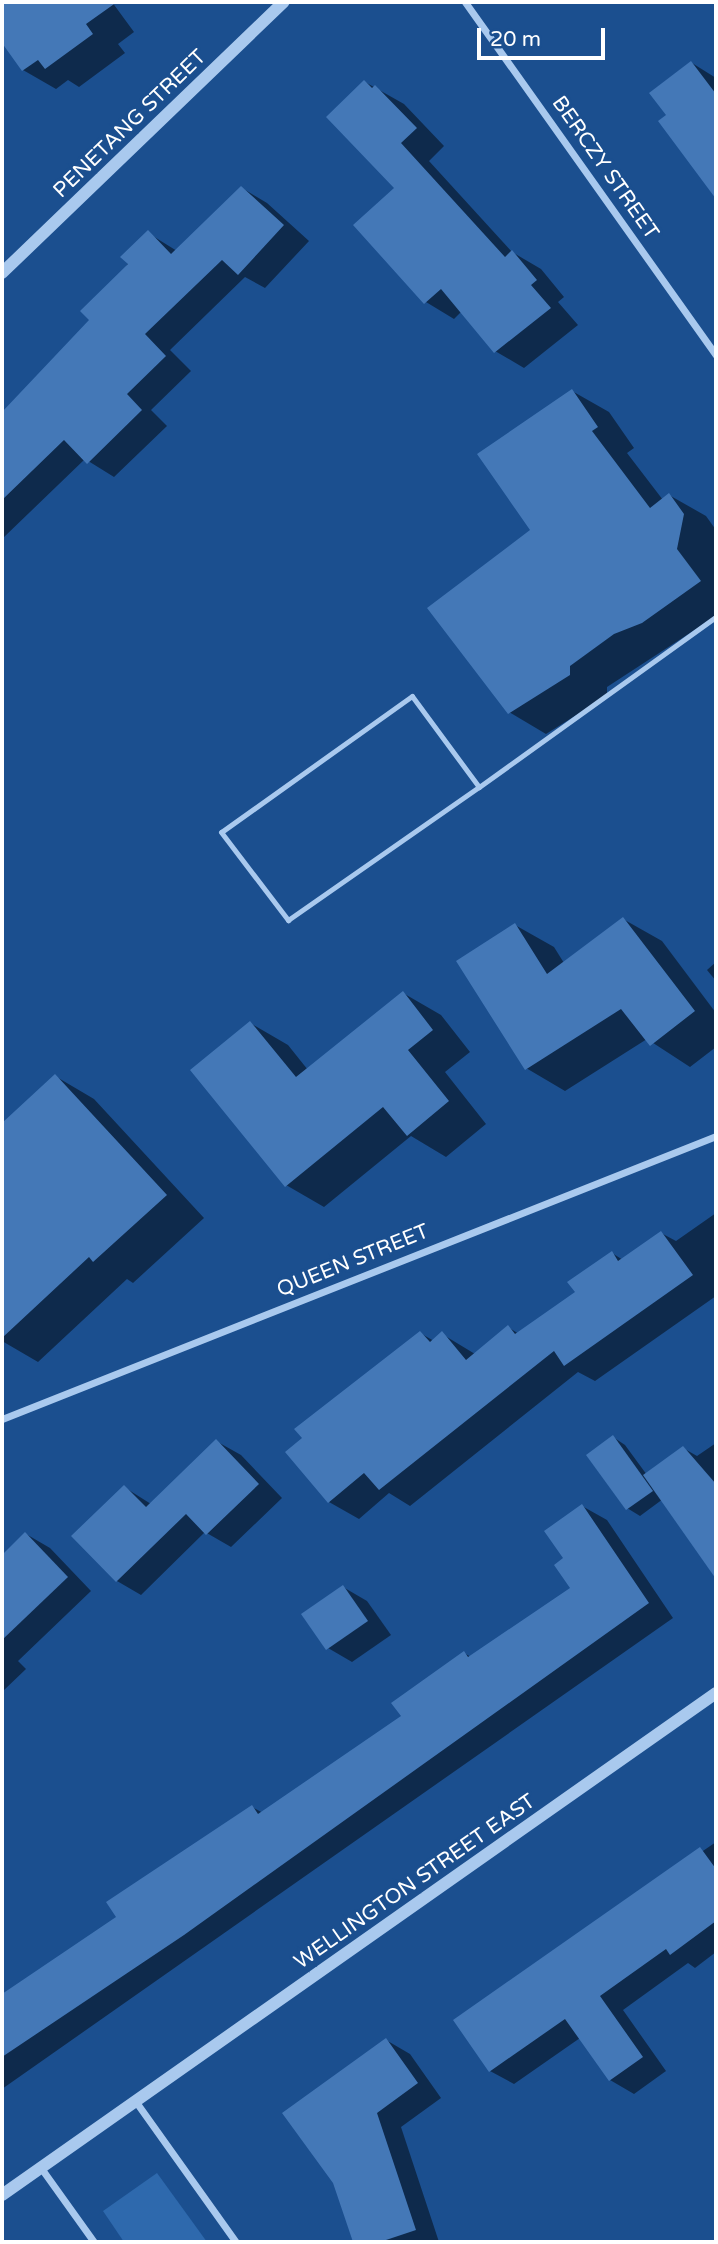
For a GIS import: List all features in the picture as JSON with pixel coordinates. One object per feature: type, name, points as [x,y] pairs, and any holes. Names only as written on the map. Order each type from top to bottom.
[{"type":"street","name":"PENETANG STREET","points":[[2,273],[284,2]]},
{"type":"street","name":"BERCZY STREET","points":[[465,2],[716,355]]},
{"type":"street","name":"QUEEN STREET","points":[[2,1419],[716,1136]]},
{"type":"street","name":"WELLINGTON STREET EAST","points":[[2,2196],[716,1693]]},
{"type":"street","points":[[136,2102],[236,2242]]},
{"type":"street","points":[[41,2168],[94,2242]]},
{"type":"lane","points":[[479,787],[412,696],[221,832],[288,920],[479,787],[716,617]]},
{"type":"shaded area","points":[[157,2173],[207,2242],[124,2242],[103,2211]]},
{"type":"building","points":[[2,2],[117,2],[86,24],[93,34],[45,69],[38,60],[22,71],[2,43]]},
{"type":"building","points":[[691,61],[716,94],[716,199],[658,121],[666,115],[649,93]]},
{"type":"building","points":[[364,80],[372,88],[375,85],[417,128],[401,143],[505,257],[512,250],[537,280],[531,285],[551,308],[494,353],[441,289],[424,304],[353,225],[394,188],[326,117]]},
{"type":"building","points":[[241,186],[284,225],[238,275],[222,260],[145,334],[166,356],[127,394],[142,410],[87,464],[64,440],[2,500],[2,412],[89,320],[80,311],[128,264],[120,257],[148,230],[171,254]]},
{"type":"building","points":[[572,389],[598,427],[592,431],[650,508],[669,493],[684,514],[677,549],[701,581],[642,623],[614,634],[570,666],[570,675],[508,714],[427,608],[530,530],[477,454]]},
{"type":"building","points":[[623,917],[695,1011],[650,1046],[621,1009],[525,1070],[456,961],[515,923],[547,974]]},
{"type":"building","points":[[403,991],[433,1030],[408,1050],[449,1101],[407,1136],[383,1107],[285,1187],[190,1070],[250,1021],[296,1077]]},
{"type":"building","points":[[55,1074],[167,1195],[93,1262],[89,1257],[2,1338],[2,1123]]},
{"type":"building","points":[[661,1231],[693,1275],[564,1366],[554,1351],[379,1490],[364,1473],[328,1503],[285,1452],[302,1438],[294,1429],[420,1331],[430,1342],[442,1331],[466,1360],[508,1325],[515,1334],[575,1292],[567,1282],[612,1251],[618,1261]]},
{"type":"building","points":[[613,1435],[653,1491],[626,1510],[586,1455]]},
{"type":"building","points":[[216,1439],[259,1484],[206,1535],[186,1514],[116,1582],[71,1536],[124,1485],[146,1507]]},
{"type":"building","points":[[683,1446],[716,1484],[716,1579],[643,1475]]},
{"type":"building","points":[[582,1504],[649,1603],[184,1935],[2,2057],[2,1994],[116,1917],[106,1902],[252,1805],[258,1814],[401,1716],[391,1703],[464,1651],[468,1657],[570,1588],[554,1565],[563,1558],[544,1531]]},
{"type":"building","points":[[25,1532],[68,1577],[2,1640],[2,1555]]},
{"type":"building","points":[[343,1585],[368,1621],[326,1650],[301,1614]]},
{"type":"building","points":[[700,1847],[716,1869],[716,1921],[670,1955],[666,1949],[600,1996],[643,2057],[609,2081],[565,2019],[489,2072],[453,2020]]},
{"type":"building","points":[[386,2038],[418,2083],[377,2113],[416,2230],[380,2242],[353,2242],[333,2183],[282,2113]]}]
